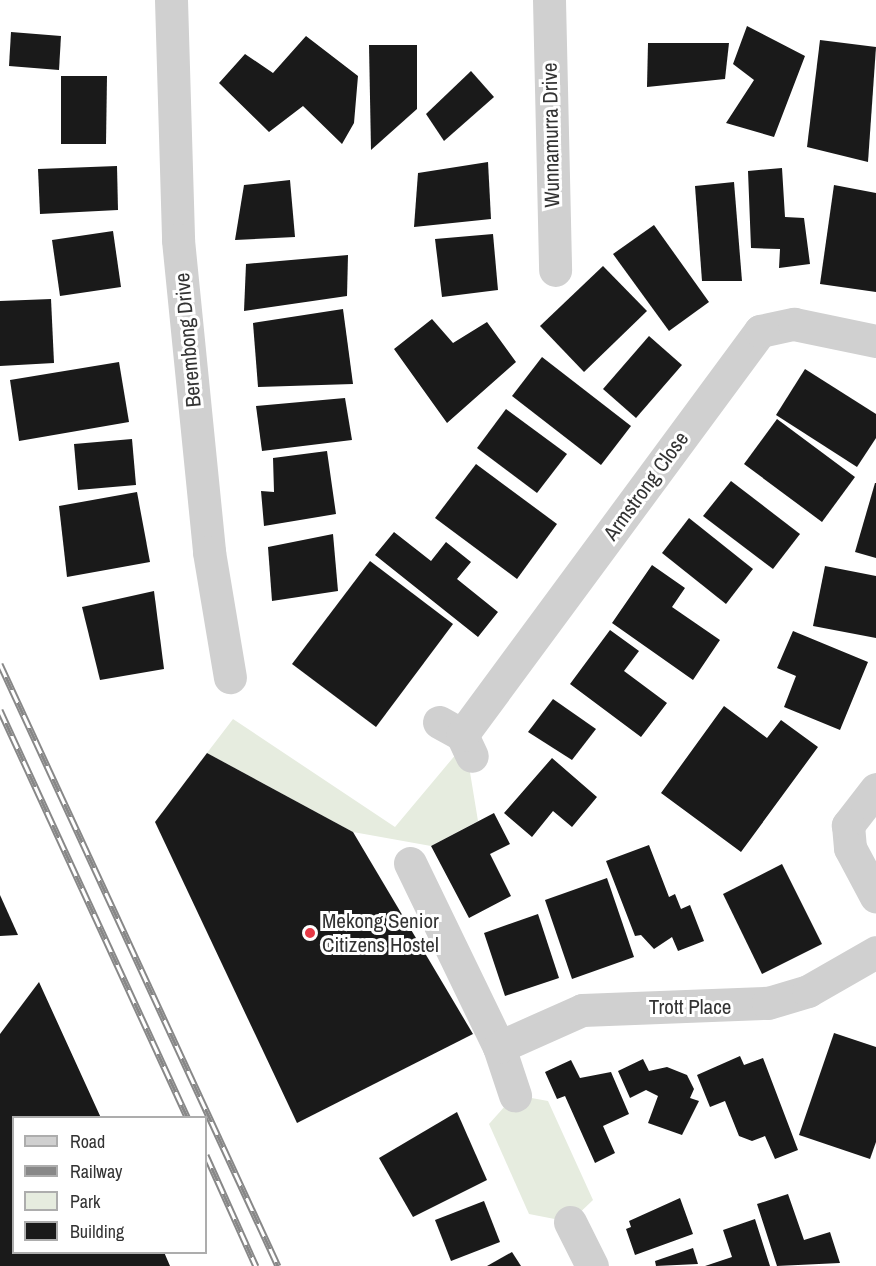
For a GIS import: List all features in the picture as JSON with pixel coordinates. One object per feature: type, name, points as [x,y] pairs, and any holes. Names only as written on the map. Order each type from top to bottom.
[{"type":"street","name":"Berembong Drive","points":[[171,0],[178,240],[208,552],[230,677]]},
{"type":"street","name":"Wunnamurra Drive","points":[[549,0],[555,270]]},
{"type":"street","name":"Armstrong Close","points":[[458,738],[760,331],[794,324],[876,341]]},
{"type":"street","points":[[876,789],[848,825],[850,848],[876,897]]},
{"type":"street","points":[[410,863],[499,1047],[515,1095]]},
{"type":"street","name":"Trott Place","points":[[499,1047],[582,1010],[768,1004],[808,990],[876,952]]},
{"type":"street","points":[[570,1222],[592,1266]]},
{"type":"green space","points":[[233,719],[395,827],[457,753],[468,760],[478,821],[431,846],[353,832],[207,753]]},
{"type":"green space","points":[[515,1095],[548,1101],[593,1200],[570,1222],[529,1214],[489,1124]]},
{"type":"building","points":[[747,26],[805,56],[774,137],[726,123],[754,80],[733,64]]},
{"type":"building","points":[[11,32],[61,36],[59,70],[9,66]]},
{"type":"building","points":[[306,36],[358,76],[354,123],[342,144],[303,106],[269,132],[219,83],[245,54],[273,73]]},
{"type":"building","points":[[820,40],[876,47],[868,162],[807,147]]},
{"type":"building","points":[[648,43],[729,43],[725,79],[647,87]]},
{"type":"building","points":[[369,45],[417,45],[417,109],[371,150]]},
{"type":"building","points":[[471,71],[494,97],[444,141],[426,114]]},
{"type":"building","points":[[61,76],[107,76],[106,144],[61,144]]},
{"type":"building","points":[[488,162],[491,219],[414,227],[418,173]]},
{"type":"building","points":[[117,166],[118,210],[40,214],[38,169]]},
{"type":"building","points":[[782,168],[785,217],[804,218],[810,264],[779,268],[780,249],[751,248],[748,171]]},
{"type":"building","points":[[290,180],[295,237],[235,240],[244,185]]},
{"type":"building","points":[[734,182],[742,281],[702,281],[695,186]]},
{"type":"building","points":[[834,185],[876,193],[876,292],[820,284]]},
{"type":"building","points":[[654,225],[709,302],[669,331],[613,254]]},
{"type":"building","points":[[113,231],[121,287],[60,296],[52,240]]},
{"type":"building","points":[[493,234],[498,290],[442,297],[435,239]]},
{"type":"building","points":[[348,255],[347,296],[244,311],[246,264]]},
{"type":"building","points":[[603,266],[647,311],[584,372],[540,326]]},
{"type":"building","points":[[51,299],[54,363],[0,366],[0,301]]},
{"type":"building","points":[[343,309],[353,384],[258,387],[253,323]]},
{"type":"building","points":[[432,319],[453,343],[487,322],[516,362],[447,423],[394,349]]},
{"type":"building","points":[[649,336],[682,365],[636,418],[603,389]]},
{"type":"building","points":[[542,357],[631,426],[601,465],[512,396]]},
{"type":"building","points":[[119,362],[129,422],[19,441],[10,380]]},
{"type":"building","points":[[805,369],[876,414],[876,438],[857,467],[776,415]]},
{"type":"building","points":[[345,398],[352,440],[262,451],[256,406]]},
{"type":"building","points":[[506,409],[567,454],[537,493],[477,448]]},
{"type":"building","points":[[777,419],[855,477],[822,522],[744,464]]},
{"type":"building","points":[[132,439],[136,485],[78,490],[74,444]]},
{"type":"building","points":[[327,451],[336,514],[264,526],[261,491],[274,492],[273,458]]},
{"type":"building","points":[[476,464],[557,524],[517,579],[435,518]]},
{"type":"building","points":[[731,481],[800,534],[773,569],[703,516]]},
{"type":"building","points":[[876,483],[876,558],[855,552]]},
{"type":"building","points":[[137,492],[150,562],[67,577],[59,506]]},
{"type":"building","points":[[689,518],[753,569],[726,604],[662,553]]},
{"type":"building","points":[[394,532],[431,561],[446,542],[471,562],[457,579],[498,612],[478,637],[375,555]]},
{"type":"building","points":[[333,534],[338,591],[272,601],[268,547]]},
{"type":"building","points":[[370,561],[453,624],[376,727],[292,664]]},
{"type":"building","points":[[652,565],[685,588],[672,607],[720,640],[693,680],[612,623]]},
{"type":"building","points":[[825,566],[876,576],[876,638],[813,626]]},
{"type":"building","points":[[154,591],[164,669],[100,680],[82,607]]},
{"type":"building","points":[[610,630],[639,651],[624,671],[667,703],[641,737],[570,684]]},
{"type":"building","points":[[793,631],[868,662],[840,730],[784,707],[796,676],[777,668]]},
{"type":"building","points":[[553,699],[596,729],[572,760],[528,732]]},
{"type":"building","points":[[724,706],[767,738],[781,720],[818,747],[741,852],[661,793]]},
{"type":"building","name":"Mekong Senior Citizens Hostel","points":[[207,753],[353,832],[473,1034],[297,1123],[155,822]]},
{"type":"building","points":[[552,758],[597,797],[572,827],[553,811],[532,837],[504,813]]},
{"type":"building","points":[[494,813],[510,844],[490,854],[511,896],[469,918],[431,846]]},
{"type":"building","points":[[649,845],[669,897],[675,894],[681,909],[690,905],[704,941],[678,951],[672,937],[654,949],[641,935],[635,936],[606,861]]},
{"type":"building","points":[[782,864],[822,944],[762,974],[723,894]]},
{"type":"building","points":[[607,878],[634,957],[572,979],[545,900]]},
{"type":"building","points":[[0,895],[18,935],[0,936]]},
{"type":"building","points":[[538,914],[559,978],[505,996],[484,933]]},
{"type":"building","points":[[39,982],[100,1116],[12,1116],[12,1254],[165,1254],[170,1266],[0,1266],[0,1034]]},
{"type":"building","points":[[834,1033],[876,1047],[876,1142],[870,1159],[799,1135]]},
{"type":"building","points":[[740,1056],[744,1065],[763,1058],[798,1150],[775,1159],[765,1136],[752,1141],[739,1136],[725,1101],[710,1107],[697,1075]]},
{"type":"building","points":[[643,1059],[649,1071],[667,1067],[687,1075],[694,1089],[690,1098],[699,1101],[682,1135],[648,1123],[658,1096],[646,1090],[630,1098],[618,1071]]},
{"type":"building","points":[[571,1060],[580,1078],[611,1072],[629,1114],[603,1126],[615,1153],[595,1163],[565,1096],[557,1099],[545,1072]]},
{"type":"building","points":[[457,1112],[487,1180],[413,1217],[379,1158]]},
{"type":"building","points":[[788,1194],[804,1240],[830,1232],[840,1263],[777,1266],[757,1204]]},
{"type":"building","points":[[680,1198],[693,1234],[635,1255],[626,1229],[631,1227],[629,1221]]},
{"type":"building","points":[[484,1201],[500,1242],[451,1261],[435,1220]]},
{"type":"building","points":[[755,1219],[770,1266],[705,1266],[732,1257],[723,1230]]},
{"type":"building","points":[[693,1248],[698,1264],[656,1266],[655,1261]]},
{"type":"building","points":[[512,1252],[521,1266],[487,1266]]},
{"type":"railway","points":[[0,664],[278,1266]]},
{"type":"railway","points":[[0,710],[187,1116]]},
{"type":"railway","points":[[207,1157],[256,1266]]},
{"type":"place","name":"Mekong Senior Citizens Hostel","points":[[310,933]]}]
